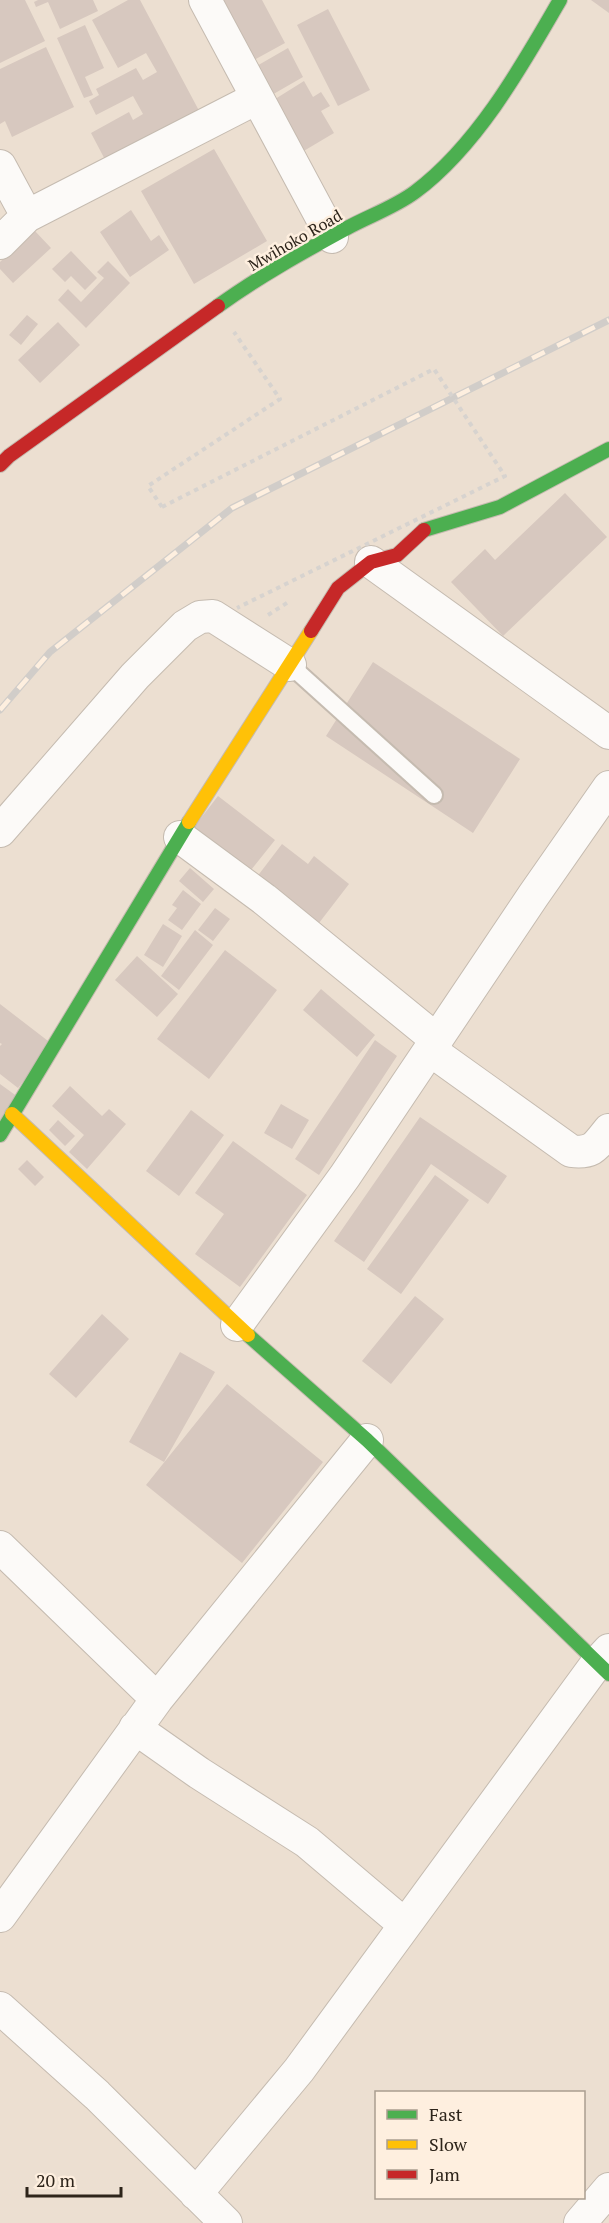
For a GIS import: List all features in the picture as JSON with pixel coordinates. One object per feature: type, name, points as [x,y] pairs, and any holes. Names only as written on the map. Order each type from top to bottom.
[{"type":"street","points":[[205,0],[332,237]]},
{"type":"street","name":"Mwihoko Road","points":[[0,465],[9,456],[217,307],[332,237],[414,193],[448,164],[472,137],[529,53],[560,0]]},
{"type":"street","points":[[0,243],[27,216],[257,98]]},
{"type":"street","points":[[0,166],[27,216]]},
{"type":"street","points":[[0,1135],[180,837],[338,588],[371,562],[397,555],[425,530],[500,507],[609,449]]},
{"type":"street","points":[[371,562],[609,733]]},
{"type":"street","points":[[0,831],[135,676],[185,626],[200,617],[213,616],[290,665]]},
{"type":"street","points":[[237,1325],[345,1176],[533,896],[609,788]]},
{"type":"street","points":[[180,837],[264,899],[434,1045],[571,1151],[582,1152],[594,1149],[609,1130]]},
{"type":"street","points":[[12,1114],[237,1325],[367,1440],[605,1662],[405,1925],[299,2070],[196,2194]]},
{"type":"street","points":[[0,1916],[157,1699],[367,1440]]},
{"type":"street","points":[[0,1547],[157,1699]]},
{"type":"street","points":[[135,1728],[199,1773],[308,1842],[405,1925]]},
{"type":"street","points":[[0,2008],[97,2096],[226,2223]]},
{"type":"street","points":[[580,2223],[609,2189]]},
{"type":"lane","points":[[290,665],[434,795]]},
{"type":"path","points":[[217,307],[280,399],[148,486],[162,507],[434,369],[505,476],[237,608]]},
{"type":"building","points":[[0,0],[25,0],[45,41],[0,63]]},
{"type":"building","points":[[38,0],[93,0],[98,11],[60,29],[48,2],[36,7],[34,2]]},
{"type":"building","points":[[128,0],[140,0],[204,120],[111,171],[91,133],[129,112],[133,120],[143,114],[133,96],[96,115],[89,101],[99,95],[96,89],[136,68],[143,80],[157,72],[146,53],[118,68],[92,20]]},
{"type":"building","points":[[219,0],[262,0],[285,43],[252,61]]},
{"type":"building","points":[[591,0],[609,0],[609,13]]},
{"type":"building","points":[[328,9],[370,90],[338,106],[297,25]]},
{"type":"building","points":[[85,25],[104,68],[85,77],[93,95],[84,98],[57,38]]},
{"type":"building","points":[[46,47],[74,107],[12,137],[5,121],[0,124],[0,69]]},
{"type":"building","points":[[288,48],[303,77],[270,96],[255,67]]},
{"type":"building","points":[[304,81],[313,97],[321,92],[330,106],[321,111],[334,133],[302,152],[272,101]]},
{"type":"building","points":[[214,149],[267,241],[194,284],[141,191]]},
{"type":"building","points":[[131,210],[151,241],[159,235],[169,250],[130,277],[100,232]]},
{"type":"building","points":[[34,230],[51,248],[13,283],[0,269],[0,262]]},
{"type":"building","points":[[71,251],[97,278],[85,290],[71,276],[65,282],[52,269]]},
{"type":"building","points":[[108,261],[130,283],[86,328],[58,300],[68,289],[81,302],[104,278],[97,272]]},
{"type":"building","points":[[27,315],[38,324],[21,345],[9,335]]},
{"type":"building","points":[[58,322],[80,345],[40,383],[18,360]]},
{"type":"building","points":[[565,493],[607,537],[503,636],[451,582],[485,549],[495,560]]},
{"type":"building","points":[[373,662],[520,759],[473,833],[326,736]]},
{"type":"building","points":[[218,796],[275,840],[247,875],[191,831]]},
{"type":"building","points":[[282,844],[308,864],[314,856],[349,884],[319,923],[286,897],[253,882]]},
{"type":"building","points":[[190,868],[214,889],[203,902],[179,881]]},
{"type":"building","points":[[183,890],[201,904],[182,930],[168,920],[177,908],[172,905]]},
{"type":"building","points":[[215,908],[230,919],[213,941],[198,930]]},
{"type":"building","points":[[163,924],[182,936],[163,967],[144,955]]},
{"type":"building","points":[[195,930],[213,945],[179,990],[161,976]]},
{"type":"building","points":[[225,950],[277,990],[209,1079],[157,1039]]},
{"type":"building","points":[[137,956],[178,994],[157,1017],[115,980]]},
{"type":"building","points":[[321,989],[375,1035],[357,1057],[303,1010]]},
{"type":"building","points":[[0,1004],[52,1044],[18,1088],[0,1074],[0,1046],[2,1044],[0,1043]]},
{"type":"building","points":[[375,1040],[397,1056],[319,1175],[295,1159]]},
{"type":"building","points":[[0,1084],[18,1097],[0,1121]]},
{"type":"building","points":[[70,1086],[102,1116],[109,1109],[126,1124],[87,1169],[69,1152],[84,1135],[52,1106]]},
{"type":"building","points":[[281,1104],[309,1120],[292,1149],[264,1133]]},
{"type":"building","points":[[191,1110],[224,1135],[179,1196],[146,1171]]},
{"type":"building","points":[[420,1117],[507,1176],[488,1204],[431,1164],[364,1262],[334,1241]]},
{"type":"building","points":[[58,1120],[75,1136],[65,1146],[49,1130]]},
{"type":"building","points":[[233,1141],[307,1195],[240,1287],[195,1254],[224,1214],[195,1193]]},
{"type":"building","points":[[27,1160],[44,1177],[35,1186],[18,1169]]},
{"type":"building","points":[[435,1175],[469,1200],[401,1294],[367,1269]]},
{"type":"building","points":[[415,1296],[444,1319],[391,1384],[362,1361]]},
{"type":"building","points":[[102,1314],[129,1339],[76,1398],[49,1374]]},
{"type":"building","points":[[180,1352],[215,1372],[164,1462],[129,1442]]},
{"type":"building","points":[[227,1384],[323,1462],[242,1563],[146,1485]]},
{"type":"railway","points":[[0,710],[50,652],[232,508],[609,320]]},
{"type":"traffic: fast","points":[[218,306],[297,256],[407,197],[437,173],[458,152],[497,104],[560,0]]},
{"type":"traffic: fast","points":[[424,530],[500,507],[609,449]]},
{"type":"traffic: fast","points":[[0,1135],[189,822]]},
{"type":"traffic: fast","points":[[248,1335],[367,1440],[609,1674]]},
{"type":"traffic: slow","points":[[189,822],[311,631]]},
{"type":"traffic: slow","points":[[12,1114],[248,1335]]},
{"type":"traffic: jam","points":[[0,465],[9,456],[218,306]]},
{"type":"traffic: jam","points":[[311,631],[338,588],[371,562],[397,555],[424,530]]}]
